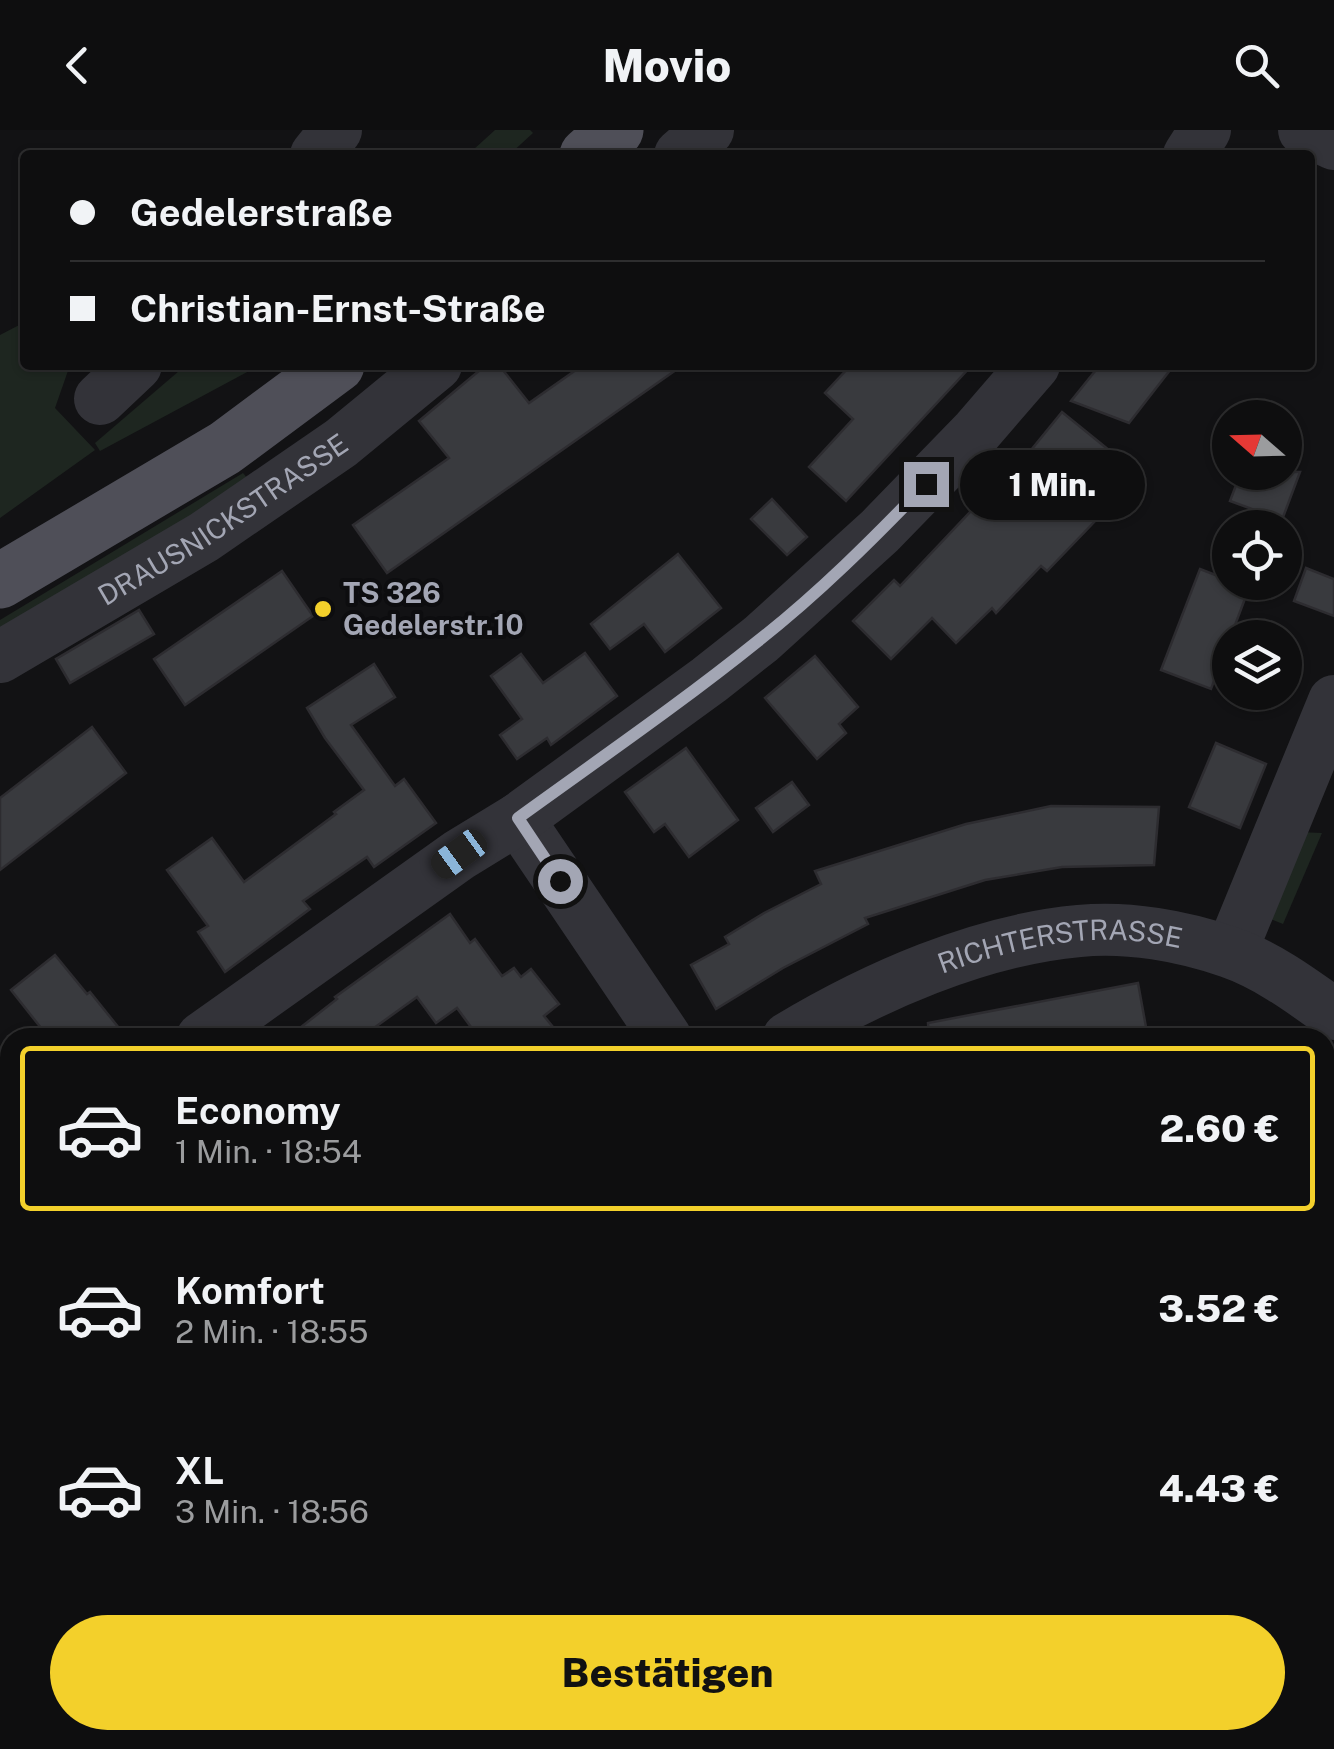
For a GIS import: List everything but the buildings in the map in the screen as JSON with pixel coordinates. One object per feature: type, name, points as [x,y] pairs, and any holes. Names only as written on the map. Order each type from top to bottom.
[{"type":"main road","name":"DRAUSNICKSTRASSE","points":[[0,581],[224,448],[331,370]]},
{"type":"street","points":[[320,150],[336,130]]},
{"type":"street","points":[[686,150],[708,130]]},
{"type":"street","points":[[1304,130],[1334,144]]},
{"type":"street","name":"DRAUSNICKSTRASSE","points":[[0,657],[204,537],[340,443],[430,370]]},
{"type":"street","points":[[216,1028],[709,680],[783,620],[908,503],[1030,370]]},
{"type":"street","points":[[1231,952],[1334,701]]},
{"type":"street","points":[[518,818],[659,1028]]},
{"type":"street","name":"RICHTERSTRASSE","points":[[806,1028],[880,988],[953,959],[1083,930],[1138,932],[1231,952],[1334,1014]]},
{"type":"shaded area","points":[[495,130],[533,133],[514,150],[473,150]]},
{"type":"shaded area","points":[[20,325],[20,370],[68,370],[55,408],[95,450],[0,518],[0,335]]},
{"type":"shaded area","points":[[180,370],[251,370],[100,451],[95,443]]},
{"type":"shaded area","points":[[243,473],[258,491],[0,641],[0,620]]},
{"type":"shaded area","points":[[1297,832],[1322,833],[1283,924],[1263,916]]},
{"type":"place","name":"TS 326 Gedelerstr.10","points":[[323,609]]},
{"type":"route","points":[[560,881],[518,818],[761,640],[880,532],[926,484]]}]
